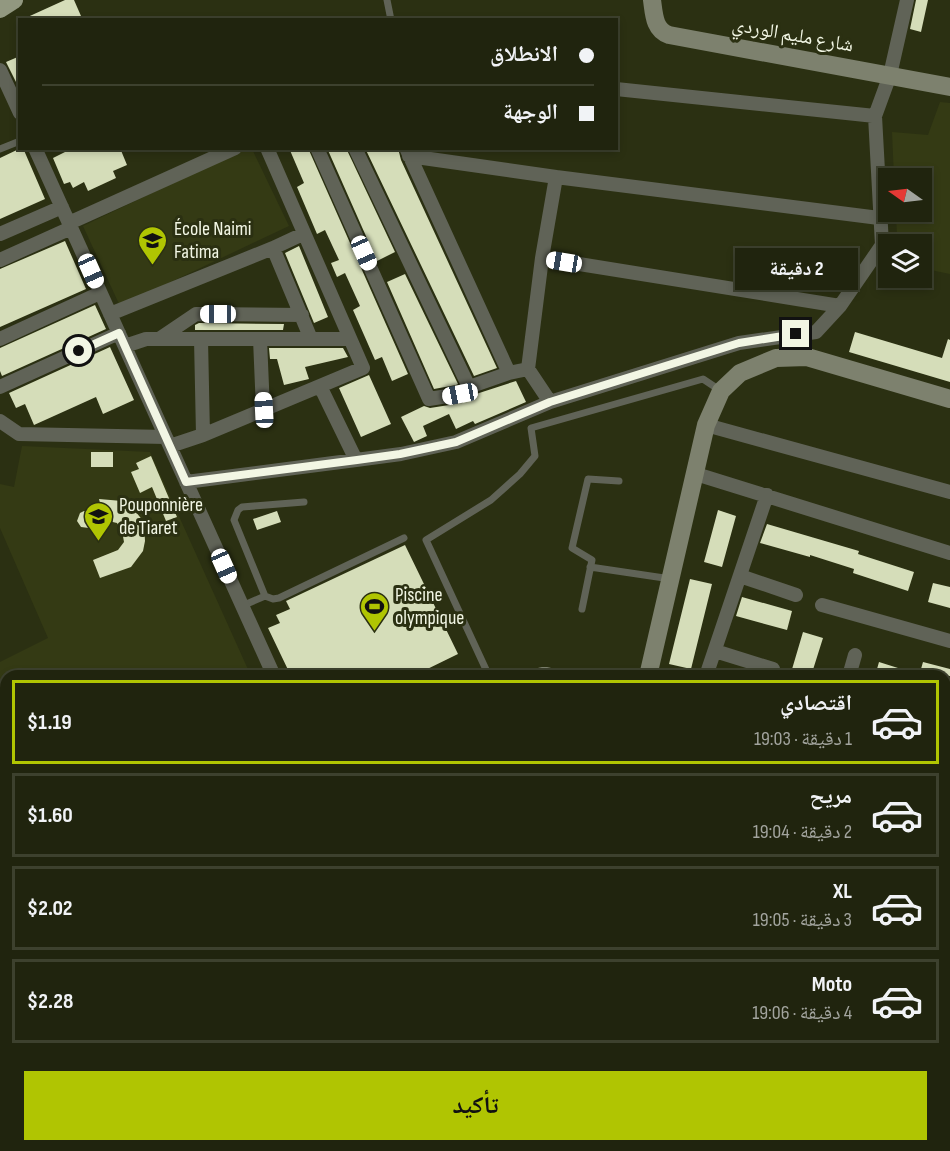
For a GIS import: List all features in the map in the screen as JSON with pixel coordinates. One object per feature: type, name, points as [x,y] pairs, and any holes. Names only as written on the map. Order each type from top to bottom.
[{"type":"main road","points":[[0,9],[14,0]]},
{"type":"street","name":"شارع مليم الوردي","points":[[652,0],[658,28],[669,35],[950,87]]},
{"type":"street","points":[[878,192],[875,116],[890,75],[907,0]]},
{"type":"street","points":[[0,70],[18,109]]},
{"type":"street","points":[[618,89],[875,116]]},
{"type":"street","points":[[36,150],[270,670]]},
{"type":"street","points":[[0,260],[231,150]]},
{"type":"street","points":[[0,421],[19,434],[168,442],[203,435],[363,368],[268,150]]},
{"type":"street","points":[[318,150],[429,399],[460,394],[469,387],[528,369]]},
{"type":"street","points":[[356,150],[469,387]]},
{"type":"street","points":[[407,152],[556,177],[878,218]]},
{"type":"street","points":[[407,152],[509,373]]},
{"type":"street","points":[[550,402],[528,369],[542,258],[556,177]]},
{"type":"street","points":[[0,234],[62,207]]},
{"type":"street","points":[[186,482],[400,454],[456,442],[550,402],[739,343],[816,332],[840,306],[882,245],[879,222]]},
{"type":"street","points":[[110,314],[303,234]]},
{"type":"street","points":[[273,248],[311,339]]},
{"type":"street","points":[[542,258],[840,306]]},
{"type":"street","points":[[0,339],[100,292]]},
{"type":"street","points":[[159,339],[196,314],[302,315]]},
{"type":"street","points":[[201,339],[203,435]]},
{"type":"street","points":[[260,339],[264,410]]},
{"type":"street","points":[[0,387],[122,340],[350,339]]},
{"type":"street","points":[[649,670],[706,424],[721,391],[740,373],[776,358],[807,357],[950,399]]},
{"type":"street","points":[[320,386],[357,460]]},
{"type":"street","points":[[706,424],[950,492]]},
{"type":"street","points":[[696,474],[950,553]]},
{"type":"street","points":[[708,670],[766,495]]},
{"type":"street","points":[[740,576],[796,595]]},
{"type":"street","points":[[822,605],[950,641]]},
{"type":"street","points":[[715,651],[773,669]]},
{"type":"street","points":[[851,670],[855,655]]},
{"type":"lane","points":[[387,0],[392,18]]},
{"type":"lane","points":[[0,149],[18,142]]},
{"type":"lane","points":[[486,670],[426,540],[491,500],[520,474],[535,456],[531,428],[703,379],[721,391]]},
{"type":"lane","points":[[582,609],[592,560],[572,548],[588,479],[619,482]]},
{"type":"lane","points":[[265,596],[234,520],[235,515],[242,507],[304,502]]},
{"type":"lane","points":[[242,606],[265,596],[279,598],[404,538]]},
{"type":"lane","points":[[590,567],[671,579]]},
{"type":"shaded area","points":[[940,102],[950,103],[950,274],[932,270],[932,234],[897,234],[896,222],[932,222],[932,168],[894,168],[892,132],[928,135]]},
{"type":"shaded area","name":"École Naimi Fatima","points":[[242,150],[252,150],[289,226],[120,306],[83,226]]},
{"type":"shaded area","name":"Pouponnière de Tiaret","points":[[22,446],[150,452],[248,670],[0,670],[0,662],[48,638],[0,528],[0,484],[14,487]]},
{"type":"building","points":[[65,0],[74,0],[81,16],[77,18],[25,18]]},
{"type":"building","points":[[916,0],[928,0],[921,32],[910,29]]},
{"type":"building","points":[[18,57],[18,86],[6,62]]},
{"type":"building","points":[[18,149],[24,150],[45,199],[0,219],[0,158]]},
{"type":"building","points":[[69,150],[90,150],[90,152],[121,150],[127,165],[113,171],[116,178],[88,191],[84,182],[73,188],[70,182],[64,184],[53,158]]},
{"type":"building","points":[[290,150],[309,150],[408,374],[392,381],[382,357],[375,360],[353,310],[360,306],[345,273],[337,277],[331,263],[339,260],[325,230],[317,234],[297,187],[304,183]]},
{"type":"building","points":[[328,150],[347,150],[395,252],[377,261]]},
{"type":"building","points":[[366,150],[398,150],[401,160],[497,368],[474,376]]},
{"type":"building","points":[[65,241],[86,289],[0,327],[0,269]]},
{"type":"building","points":[[299,246],[328,317],[314,323],[285,253]]},
{"type":"building","points":[[405,274],[458,384],[456,385],[434,389],[387,282]]},
{"type":"building","points":[[95,305],[106,329],[2,376],[0,348]]},
{"type":"building","points":[[199,323],[284,324],[283,330],[195,330],[195,325]]},
{"type":"building","points":[[855,332],[942,358],[948,339],[950,340],[950,382],[849,352]]},
{"type":"building","points":[[110,347],[134,400],[103,414],[96,397],[34,425],[25,404],[16,408],[9,393]]},
{"type":"building","points":[[269,348],[343,348],[348,357],[305,367],[309,379],[284,385],[277,359],[270,359]]},
{"type":"building","points":[[369,375],[391,424],[361,437],[339,388]]},
{"type":"building","points":[[516,381],[526,402],[475,424],[473,421],[456,429],[449,414],[423,426],[427,436],[414,442],[401,417],[424,406],[430,408],[462,403],[473,395]]},
{"type":"building","points":[[91,452],[113,452],[113,467],[91,467]]},
{"type":"building","points":[[151,456],[177,517],[166,521],[152,487],[140,493],[131,472],[139,469],[136,463]]},
{"type":"building","points":[[99,499],[122,501],[131,506],[144,522],[145,541],[143,551],[131,567],[100,578],[93,560],[118,550],[124,542],[122,531],[117,523],[104,520]]},
{"type":"building","points":[[718,510],[736,516],[722,567],[704,562]]},
{"type":"building","points":[[84,511],[100,515],[89,528],[81,527],[77,521],[80,513]]},
{"type":"building","points":[[277,511],[281,522],[257,530],[253,519]]},
{"type":"building","points":[[767,524],[859,551],[858,554],[914,572],[908,591],[853,573],[854,569],[760,543]]},
{"type":"building","name":"Piscine olympique","points":[[405,545],[458,654],[425,670],[288,670],[268,628],[280,623],[276,615],[290,609],[286,601]]},
{"type":"building","points":[[690,579],[712,584],[691,669],[669,664]]},
{"type":"building","points":[[933,583],[950,587],[950,608],[928,602]]},
{"type":"building","points":[[742,597],[792,611],[787,630],[736,616]]},
{"type":"building","points":[[803,632],[823,638],[813,670],[792,670]]},
{"type":"building","points":[[879,662],[898,668],[898,670],[877,670]]},
{"type":"building","points":[[923,662],[950,669],[950,670],[921,670]]},
{"type":"place","name":"École Naimi Fatima","points":[[153,266]]},
{"type":"place","name":"Pouponnière de Tiaret","points":[[98,542]]},
{"type":"place","name":"Piscine olympique","points":[[374,632]]},
{"type":"route","points":[[79,351],[119,333],[186,482],[400,454],[456,442],[550,402],[739,343],[796,334]]}]
